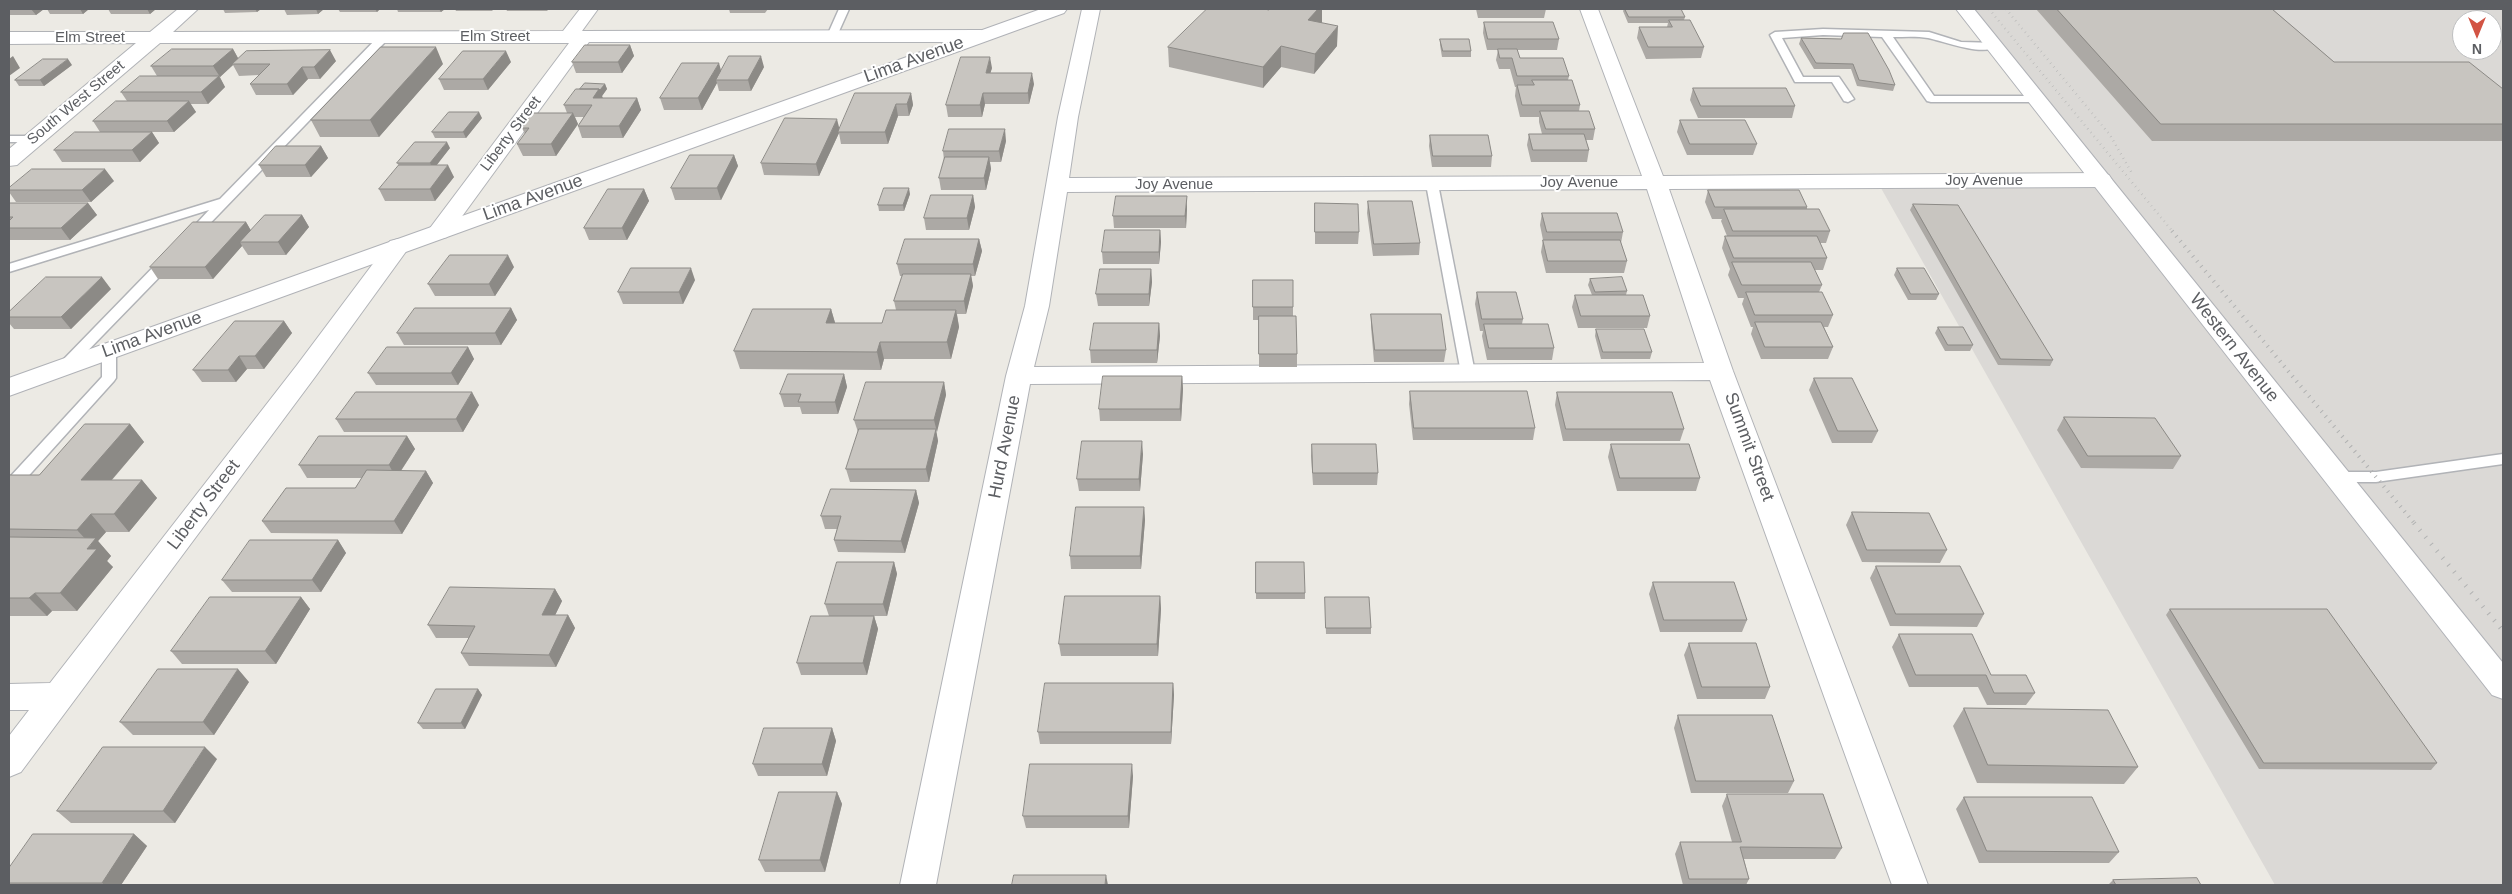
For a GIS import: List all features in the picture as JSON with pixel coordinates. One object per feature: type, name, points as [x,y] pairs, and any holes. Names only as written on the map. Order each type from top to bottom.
[{"type":"street","name":"South West Street","points":[[9,160],[189,9]]},
{"type":"street","name":"Liberty Street","points":[[439,232],[576,37],[589,9]]},
{"type":"street","name":"Lima Avenue","points":[[9,386],[1058,9]]},
{"type":"street","name":"Hurd Avenue","points":[[918,885],[1019,376],[1037,306],[1068,117],[1091,9]]},
{"type":"street","name":"Summit Street","points":[[1589,9],[1673,229],[1720,371],[1910,885]]},
{"type":"street","name":"Western Avenue","points":[[1965,9],[2503,686]]},
{"type":"street","name":"Elm Street","points":[[9,38],[981,36]]},
{"type":"street","name":"Joy Avenue","points":[[1057,185],[2101,180]]},
{"type":"street","name":"Liberty Street","points":[[9,762],[306,371],[398,246]]},
{"type":"street","points":[[1019,376],[1720,371]]},
{"type":"street","points":[[9,697],[59,696]]},
{"type":"lane","points":[[832,36],[844,9]]},
{"type":"lane","points":[[1848,100],[1836,79],[1799,80],[1775,35],[1823,32],[1929,35],[1960,45],[1994,45]]},
{"type":"lane","points":[[1885,33],[1931,99],[2037,99]]},
{"type":"lane","points":[[65,366],[384,37]]},
{"type":"lane","points":[[9,139],[34,138]]},
{"type":"lane","points":[[1432,184],[1468,373]]},
{"type":"lane","points":[[9,268],[225,202]]},
{"type":"lane","points":[[9,488],[109,378],[109,350]]},
{"type":"lane","points":[[2337,477],[2376,477],[2503,458]]},
{"type":"shaded area","points":[[1965,9],[2503,9],[2503,885],[2275,885],[1877,181],[2100,180]]},
{"type":"building","points":[[1207,9],[1318,9],[1308,20],[1338,26],[1315,54],[1281,46],[1263,67],[1168,47]]},
{"type":"building","points":[[1625,9],[1681,9],[1685,17],[1629,17]]},
{"type":"building","points":[[2057,9],[2272,9],[2334,62],[2469,62],[2503,89],[2503,124],[2161,124]]},
{"type":"building","points":[[1669,20],[1690,20],[1704,47],[1648,47],[1639,27],[1672,27]]},
{"type":"building","points":[[1484,22],[1553,22],[1559,39],[1488,39]]},
{"type":"building","points":[[1844,33],[1868,33],[1889,70],[1895,85],[1859,80],[1853,64],[1816,63],[1801,38],[1841,39]]},
{"type":"building","points":[[1440,39],[1469,39],[1471,51],[1443,51]]},
{"type":"building","points":[[585,45],[630,45],[618,62],[572,62]]},
{"type":"building","points":[[381,47],[436,47],[370,120],[311,120]]},
{"type":"building","points":[[172,49],[233,49],[213,66],[151,66]]},
{"type":"building","points":[[1498,49],[1517,49],[1520,58],[1563,58],[1569,76],[1517,76],[1512,58],[1500,58]]},
{"type":"building","points":[[330,50],[314,67],[302,67],[287,84],[250,84],[270,64],[232,64],[246,51]]},
{"type":"building","points":[[463,51],[506,51],[483,79],[439,79]]},
{"type":"building","points":[[729,56],[761,56],[748,80],[716,80]]},
{"type":"building","points":[[961,57],[990,57],[986,73],[1032,73],[1028,93],[983,93],[980,105],[946,105]]},
{"type":"building","points":[[43,59],[68,59],[40,80],[15,80]]},
{"type":"building","points":[[682,63],[719,63],[698,98],[660,98]]},
{"type":"building","points":[[140,76],[219,76],[201,92],[121,92]]},
{"type":"building","points":[[1532,80],[1572,80],[1580,105],[1522,105],[1517,85],[1534,85]]},
{"type":"building","points":[[585,83],[605,84],[600,90],[580,89]]},
{"type":"building","points":[[1693,88],[1786,88],[1795,106],[1701,106]]},
{"type":"building","points":[[576,89],[599,89],[593,98],[637,98],[619,126],[578,126],[592,105],[564,105]]},
{"type":"building","points":[[855,93],[911,93],[907,104],[896,104],[885,132],[838,132]]},
{"type":"building","points":[[116,101],[189,101],[167,121],[93,121]]},
{"type":"building","points":[[1540,111],[1589,111],[1595,129],[1546,129]]},
{"type":"building","points":[[449,112],[479,112],[463,132],[432,132]]},
{"type":"building","points":[[533,113],[573,113],[551,144],[517,144],[529,128],[522,128]]},
{"type":"building","points":[[785,118],[837,119],[816,164],[761,163]]},
{"type":"building","points":[[1680,120],[1745,120],[1757,144],[1690,144]]},
{"type":"building","points":[[949,129],[1005,129],[999,151],[943,151]]},
{"type":"building","points":[[75,132],[152,132],[132,150],[54,150]]},
{"type":"building","points":[[1529,134],[1584,134],[1589,150],[1533,150]]},
{"type":"building","points":[[1430,135],[1488,135],[1492,156],[1433,156]]},
{"type":"building","points":[[415,142],[447,142],[430,163],[397,163]]},
{"type":"building","points":[[276,146],[321,146],[305,165],[259,165]]},
{"type":"building","points":[[690,155],[734,155],[717,188],[671,188]]},
{"type":"building","points":[[945,157],[989,157],[984,178],[939,178]]},
{"type":"building","points":[[399,165],[448,165],[430,189],[379,189]]},
{"type":"building","points":[[32,169],[105,169],[82,190],[9,190]]},
{"type":"building","points":[[884,188],[909,188],[903,205],[878,205]]},
{"type":"building","points":[[608,189],[644,189],[622,228],[584,228]]},
{"type":"building","points":[[1708,190],[1799,190],[1807,207],[1715,207]]},
{"type":"building","points":[[931,195],[973,195],[967,218],[924,218]]},
{"type":"building","points":[[1116,196],[1187,196],[1185,216],[1113,216]]},
{"type":"building","points":[[1368,201],[1412,201],[1420,243],[1374,244]]},
{"type":"building","points":[[9,203],[88,203],[61,228],[9,228],[9,221],[13,217],[9,217]]},
{"type":"building","points":[[1315,203],[1358,204],[1359,232],[1315,232]]},
{"type":"building","points":[[1913,204],[1958,205],[2053,360],[2001,359]]},
{"type":"building","points":[[1724,209],[1819,209],[1830,231],[1733,231]]},
{"type":"building","points":[[1542,213],[1617,213],[1623,232],[1547,232]]},
{"type":"building","points":[[265,215],[302,215],[278,242],[240,242]]},
{"type":"building","points":[[193,222],[246,222],[205,267],[150,267]]},
{"type":"building","points":[[1105,230],[1160,230],[1159,252],[1102,252]]},
{"type":"building","points":[[1725,236],[1817,236],[1827,258],[1734,258]]},
{"type":"building","points":[[905,239],[979,239],[973,264],[897,264]]},
{"type":"building","points":[[1543,240],[1620,240],[1627,261],[1548,261]]},
{"type":"building","points":[[450,255],[508,255],[489,284],[428,284]]},
{"type":"building","points":[[1732,262],[1811,262],[1822,285],[1742,285]]},
{"type":"building","points":[[631,268],[691,268],[679,292],[618,292]]},
{"type":"building","points":[[1897,268],[1924,268],[1939,294],[1911,294]]},
{"type":"building","points":[[1100,269],[1151,269],[1149,294],[1096,294]]},
{"type":"building","points":[[903,274],[971,274],[964,301],[894,301]]},
{"type":"building","points":[[46,277],[102,277],[61,317],[9,317],[9,312]]},
{"type":"building","points":[[1622,277],[1627,291],[1595,292],[1590,279]]},
{"type":"building","points":[[1253,280],[1293,280],[1293,307],[1253,307]]},
{"type":"building","points":[[1477,292],[1516,292],[1523,319],[1482,319]]},
{"type":"building","points":[[1746,292],[1822,292],[1833,315],[1755,315]]},
{"type":"building","points":[[1575,295],[1643,295],[1650,316],[1581,316]]},
{"type":"building","points":[[415,308],[511,308],[495,333],[397,333]]},
{"type":"building","points":[[753,309],[831,309],[826,323],[882,323],[886,310],[956,310],[947,342],[880,342],[877,352],[734,351]]},
{"type":"building","points":[[1371,314],[1441,314],[1446,350],[1375,350]]},
{"type":"building","points":[[1259,316],[1296,316],[1297,354],[1259,354]]},
{"type":"building","points":[[235,321],[284,321],[255,356],[239,356],[228,370],[193,370]]},
{"type":"building","points":[[1755,322],[1821,322],[1833,347],[1765,347]]},
{"type":"building","points":[[1094,323],[1159,323],[1157,350],[1090,350]]},
{"type":"building","points":[[1484,324],[1548,324],[1554,348],[1489,348]]},
{"type":"building","points":[[1938,327],[1963,327],[1973,345],[1948,345]]},
{"type":"building","points":[[1596,329],[1644,329],[1652,352],[1603,352]]},
{"type":"building","points":[[387,347],[468,347],[451,373],[368,373]]},
{"type":"building","points":[[788,374],[844,374],[835,402],[798,402],[801,394],[780,394]]},
{"type":"building","points":[[1103,376],[1182,376],[1180,409],[1099,409]]},
{"type":"building","points":[[1814,378],[1852,378],[1878,431],[1838,431]]},
{"type":"building","points":[[866,382],[944,382],[934,420],[854,420]]},
{"type":"building","points":[[1410,391],[1527,391],[1535,428],[1414,428]]},
{"type":"building","points":[[356,392],[472,392],[456,419],[336,419]]},
{"type":"building","points":[[1557,392],[1672,392],[1684,429],[1566,429]]},
{"type":"building","points":[[2064,417],[2155,418],[2181,456],[2088,456]]},
{"type":"building","points":[[85,424],[130,424],[81,480],[142,480],[114,514],[91,514],[77,530],[9,529],[9,475],[39,475]]},
{"type":"building","points":[[859,429],[936,429],[926,469],[846,469]]},
{"type":"building","points":[[319,436],[407,436],[389,465],[299,465]]},
{"type":"building","points":[[1082,441],[1142,441],[1139,479],[1077,479]]},
{"type":"building","points":[[1312,444],[1376,444],[1378,473],[1313,473]]},
{"type":"building","points":[[1611,444],[1689,444],[1700,478],[1620,478]]},
{"type":"building","points":[[367,470],[426,471],[394,521],[262,521],[286,488],[355,488]]},
{"type":"building","points":[[831,489],[916,490],[901,541],[834,540],[841,516],[821,516]]},
{"type":"building","points":[[1076,507],[1144,507],[1140,556],[1070,556]]},
{"type":"building","points":[[1852,512],[1929,513],[1947,550],[1867,550]]},
{"type":"building","points":[[9,537],[96,538],[87,549],[97,549],[60,593],[35,593],[29,598],[9,598]]},
{"type":"building","points":[[250,540],[338,540],[312,580],[222,580]]},
{"type":"building","points":[[837,562],[894,562],[883,604],[825,604]]},
{"type":"building","points":[[1256,562],[1304,562],[1305,593],[1256,593]]},
{"type":"building","points":[[1876,566],[1960,566],[1984,614],[1896,614]]},
{"type":"building","points":[[1653,582],[1734,582],[1747,620],[1664,620]]},
{"type":"building","points":[[450,587],[555,589],[542,615],[568,615],[549,655],[461,653],[475,626],[428,625]]},
{"type":"building","points":[[1065,596],[1160,596],[1157,644],[1059,644]]},
{"type":"building","points":[[210,597],[301,597],[265,651],[171,651]]},
{"type":"building","points":[[1325,597],[1369,597],[1371,628],[1326,628]]},
{"type":"building","points":[[2170,609],[2327,609],[2437,763],[2264,763]]},
{"type":"building","points":[[811,616],[874,616],[863,663],[797,663]]},
{"type":"building","points":[[1899,634],[1972,634],[1991,675],[2026,675],[2035,693],[1994,693],[1986,675],[1916,675]]},
{"type":"building","points":[[1689,643],[1756,643],[1770,687],[1702,687]]},
{"type":"building","points":[[158,669],[238,669],[203,722],[120,722]]},
{"type":"building","points":[[1045,683],[1173,683],[1171,732],[1038,732]]},
{"type":"building","points":[[436,689],[478,689],[461,723],[418,723]]},
{"type":"building","points":[[1964,708],[2108,710],[2138,767],[1988,765]]},
{"type":"building","points":[[1678,715],[1772,715],[1794,781],[1696,781]]},
{"type":"building","points":[[764,728],[832,728],[822,764],[753,764]]},
{"type":"building","points":[[103,747],[205,747],[163,811],[57,811]]},
{"type":"building","points":[[1030,764],[1132,764],[1128,816],[1023,816]]},
{"type":"building","points":[[779,792],[837,792],[820,860],[759,860]]},
{"type":"building","points":[[1727,794],[1823,794],[1842,848],[1740,847],[1749,879],[1689,879],[1680,842],[1741,842]]},
{"type":"building","points":[[1964,797],[2092,797],[2119,852],[1987,851]]},
{"type":"building","points":[[33,834],[134,834],[102,883],[9,883],[9,868]]},
{"type":"building","points":[[1014,875],[1106,875],[1105,885],[1012,885]]},
{"type":"building","points":[[2197,878],[2201,885],[2116,885],[2113,880]]},
{"type":"railway","points":[[1989,9],[2173,232]]},
{"type":"railway","points":[[2006,9],[2110,135],[2133,175]]},
{"type":"railway","points":[[2172,231],[2415,524]]},
{"type":"railway","points":[[2414,523],[2503,631]]}]
